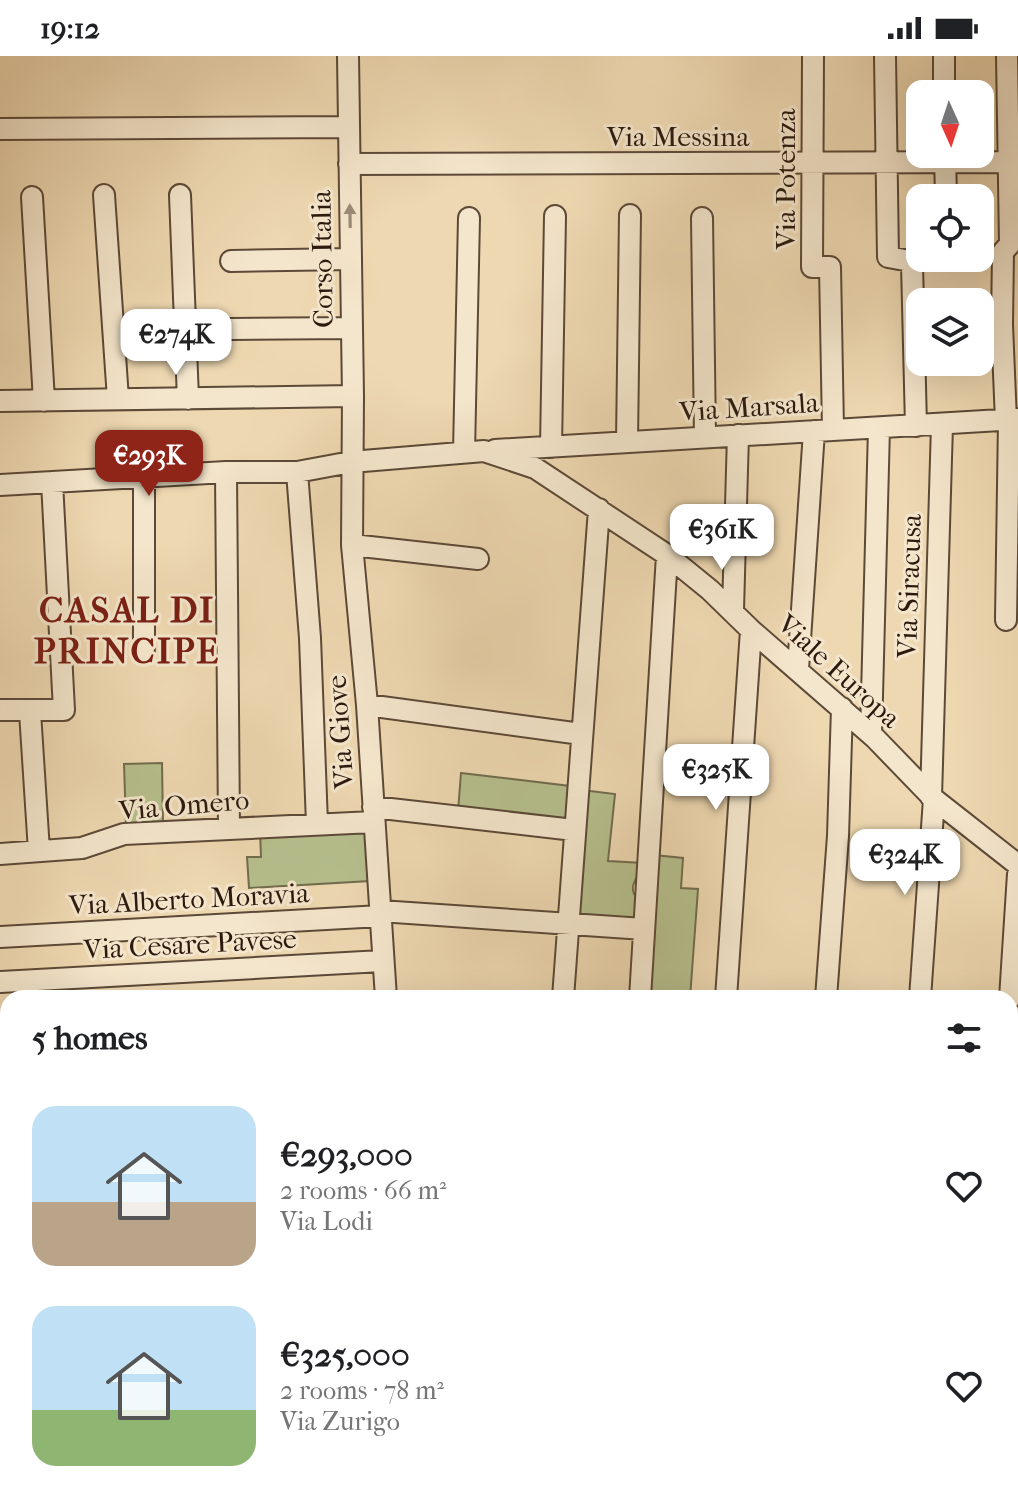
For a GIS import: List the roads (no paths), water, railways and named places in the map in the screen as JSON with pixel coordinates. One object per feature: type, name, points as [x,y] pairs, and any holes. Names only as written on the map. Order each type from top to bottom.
[{"type":"street","name":"Corso Italia","points":[[348,56],[353,396],[351,462]]},
{"type":"street","name":"Via Potenza","points":[[813,56],[812,267],[830,267],[824,430]]},
{"type":"street","points":[[885,56],[888,257],[912,264],[916,426]]},
{"type":"street","points":[[944,56],[944,80]]},
{"type":"street","points":[[1006,620],[1011,420],[1002,325],[1003,252],[1010,244],[1007,56]]},
{"type":"street","points":[[0,129],[349,127]]},
{"type":"street","name":"Via Messina","points":[[994,161],[1007,162]]},
{"type":"street","name":"Via Messina","points":[[349,164],[906,162]]},
{"type":"street","points":[[104,195],[118,399]]},
{"type":"street","points":[[180,195],[188,399]]},
{"type":"street","points":[[32,197],[44,401]]},
{"type":"street","points":[[627,442],[630,215]]},
{"type":"street","points":[[551,447],[555,216]]},
{"type":"street","points":[[469,218],[474,451]]},
{"type":"street","points":[[702,218],[705,437]]},
{"type":"street","points":[[231,261],[351,259]]},
{"type":"street","points":[[230,329],[351,328]]},
{"type":"street","points":[[0,401],[353,396]]},
{"type":"street","name":"Via Marsala","points":[[474,451],[1011,420]]},
{"type":"street","name":"Via Siracusa","points":[[921,990],[933,798],[942,425]]},
{"type":"street","points":[[871,734],[879,428]]},
{"type":"street","points":[[798,669],[824,430]]},
{"type":"street","points":[[733,610],[738,435]]},
{"type":"street","name":"Viale Europa","points":[[0,485],[226,472],[297,472],[351,462],[474,451],[535,468],[667,555],[871,734],[933,798],[1018,865]]},
{"type":"street","name":"Via Giove","points":[[351,462],[352,545],[367,705],[385,990]]},
{"type":"street","points":[[226,472],[229,828]]},
{"type":"street","points":[[297,472],[310,638],[317,824]]},
{"type":"street","points":[[144,477],[144,649]]},
{"type":"street","points":[[0,710],[64,710],[52,482]]},
{"type":"street","points":[[564,990],[599,509]]},
{"type":"street","points":[[352,545],[478,559]]},
{"type":"street","points":[[640,990],[667,555]]},
{"type":"street","points":[[727,990],[751,630]]},
{"type":"street","points":[[367,705],[581,734]]},
{"type":"street","points":[[827,990],[838,836],[842,708]]},
{"type":"street","points":[[30,712],[39,851]]},
{"type":"street","name":"Via Omero","points":[[0,854],[82,848],[124,834],[317,824],[373,815],[574,830]]},
{"type":"street","points":[[1011,990],[1018,874]]},
{"type":"street","name":"Via Alberto Moravia","points":[[0,937],[380,913],[644,929]]},
{"type":"street","name":"Via Cesare Pavese","points":[[0,982],[382,961]]},
{"type":"district","name":"CASAL DI PRINCIPE","points":[[127,630]]}]
